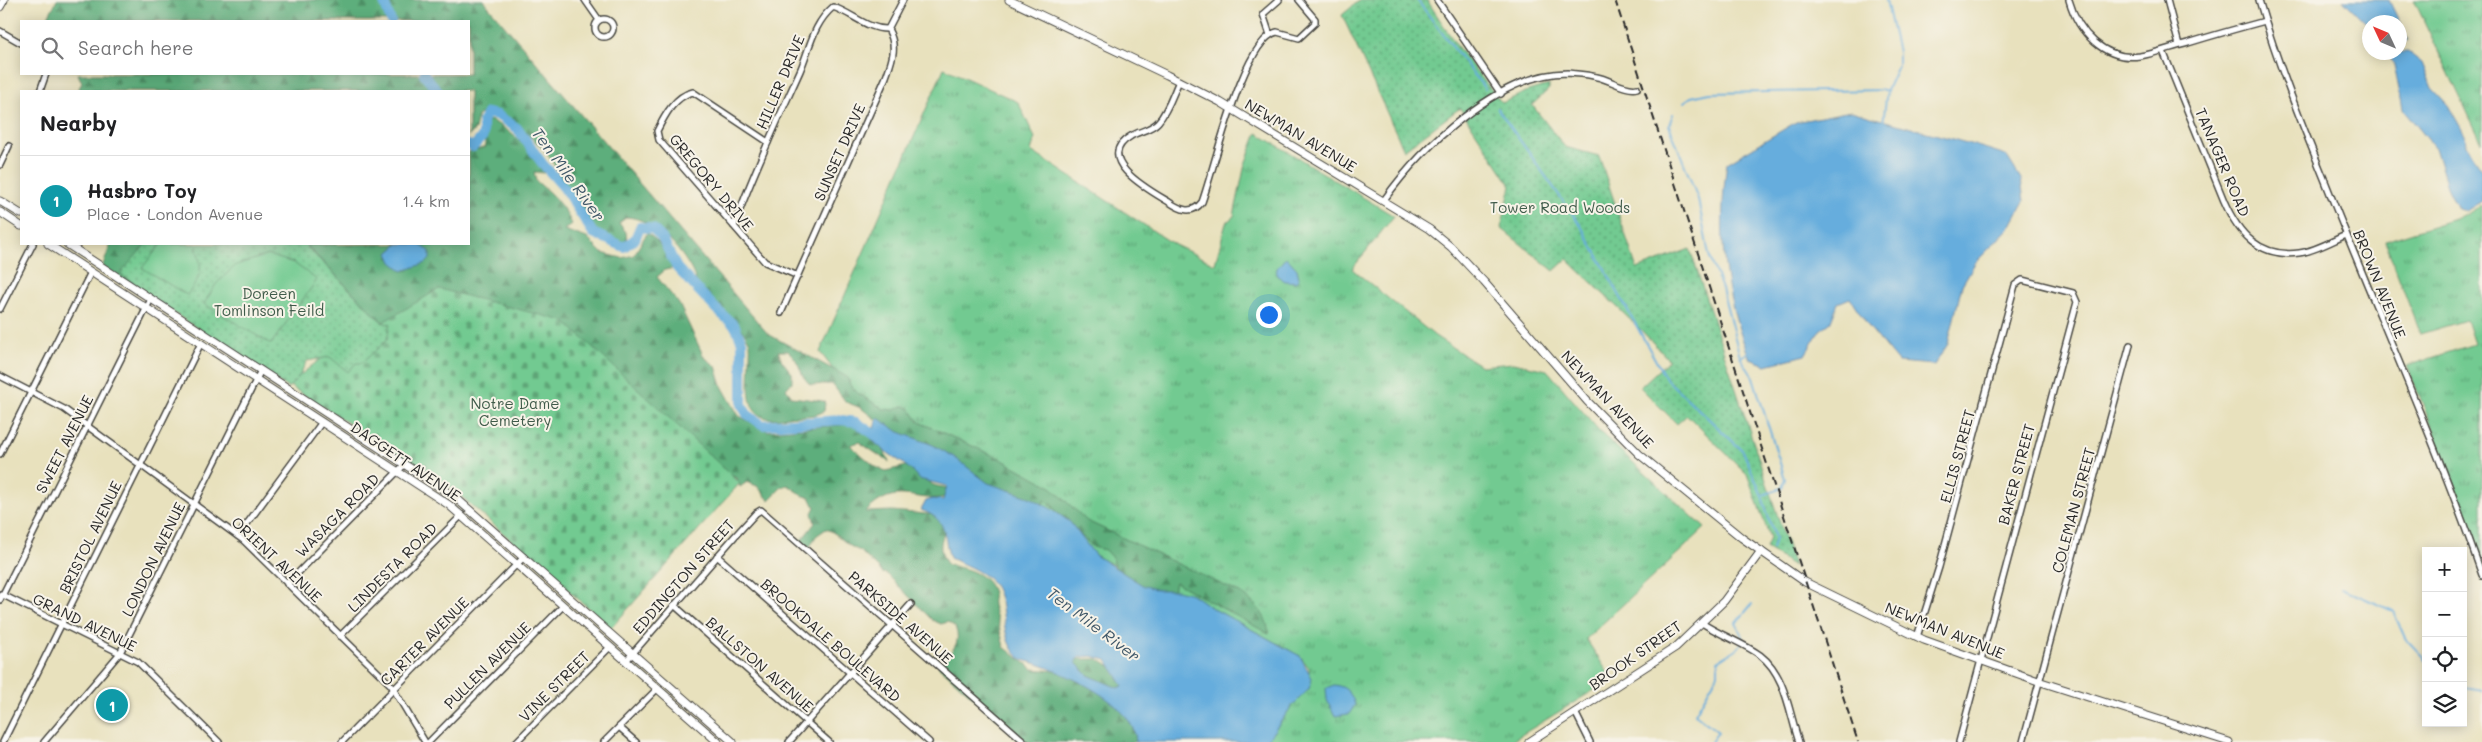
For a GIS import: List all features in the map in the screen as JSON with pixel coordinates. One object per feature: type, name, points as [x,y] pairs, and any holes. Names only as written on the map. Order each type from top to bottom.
[{"type":"main road","name":"NEWMAN AVENUE","points":[[1009,0],[1179,81],[1384,200],[1429,229],[1451,247],[1588,401],[1639,454],[1703,508],[1806,582],[1917,637],[2041,682],[2229,742]]},
{"type":"main road","points":[[0,201],[20,213]]},
{"type":"main road","points":[[0,212],[20,225]]},
{"type":"main road","name":"DAGGETT AVENUE","points":[[50,245],[398,471],[462,515],[718,742]]},
{"type":"main road","name":"DAGGETT AVENUE","points":[[69,245],[456,498],[733,742]]},
{"type":"main road","name":"BROOK STREET","points":[[1529,742],[1645,669],[1676,647],[1724,601],[1761,551]]},
{"type":"street","points":[[585,0],[599,20]]},
{"type":"street","points":[[888,30],[903,0]]},
{"type":"street","points":[[1270,35],[1263,14],[1279,0]]},
{"type":"street","points":[[1179,81],[1157,124],[1130,136],[1119,147],[1117,157],[1121,168],[1168,202],[1183,210],[1191,210],[1198,208],[1202,202],[1231,110],[1256,51],[1270,35],[1284,33],[1299,38],[1313,26],[1314,19],[1299,0]]},
{"type":"street","points":[[1437,0],[1501,94]]},
{"type":"street","points":[[2069,0],[2080,28],[2100,46],[2114,52],[2134,56],[2163,51],[2265,21]]},
{"type":"street","points":[[2167,0],[2179,45]]},
{"type":"street","name":"BROWN AVENUE","points":[[2259,0],[2279,64],[2346,235],[2453,496],[2482,575]]},
{"type":"street","name":"HILLER DRIVE","points":[[734,226],[768,142],[801,69],[816,26],[824,15],[833,7],[847,11],[878,30],[888,30]]},
{"type":"street","name":"SUNSET DRIVE","points":[[781,313],[894,54],[892,37],[888,30]]},
{"type":"street","points":[[0,31],[20,42]]},
{"type":"street","name":"TANAGER ROAD","points":[[2163,51],[2224,201],[2233,221],[2242,234],[2254,244],[2282,253],[2300,253],[2346,235]]},
{"type":"street","points":[[1384,200],[1398,180],[1422,155],[1473,112],[1501,94],[1530,79],[1554,73],[1595,76],[1632,89],[1637,88]]},
{"type":"street","points":[[40,90],[46,75]]},
{"type":"street","name":"GREGORY DRIVE","points":[[768,142],[693,92],[683,94],[675,102],[657,131],[663,145],[765,262],[798,276]]},
{"type":"street","points":[[0,165],[9,146]]},
{"type":"street","points":[[0,308],[32,245]]},
{"type":"street","points":[[0,454],[91,272]]},
{"type":"street","name":"BAKER STREET","points":[[1959,742],[2077,302],[2075,296],[2066,290],[2028,281],[2019,281]]},
{"type":"street","name":"ELLIS STREET","points":[[1917,637],[1939,567],[2014,290],[2019,281]]},
{"type":"street","name":"SWEET AVENUE","points":[[1,596],[151,299]]},
{"type":"street","name":"BRISTOL AVENUE","points":[[3,742],[201,343]]},
{"type":"street","name":"COLEMAN STREET","points":[[2024,742],[2130,345]]},
{"type":"street","name":"LONDON AVENUE","points":[[44,742],[120,653],[261,370]]},
{"type":"street","name":"ORIENT AVENUE","points":[[0,376],[32,391],[87,426],[238,536],[394,689],[425,742]]},
{"type":"street","points":[[238,536],[322,422]]},
{"type":"street","name":"WASAGA ROAD","points":[[287,584],[405,464]]},
{"type":"street","name":"EDDINGTON STREET","points":[[626,660],[756,513],[761,510]]},
{"type":"street","name":"PARKSIDE AVENUE","points":[[761,510],[1024,742]]},
{"type":"street","name":"LINDESTA ROAD","points":[[340,636],[462,515]]},
{"type":"street","name":"BROOKDALE BOULEVARD","points":[[718,556],[929,742]]},
{"type":"street","name":"CARTER AVENUE","points":[[342,742],[524,557]]},
{"type":"street","name":"GRAND AVENUE","points":[[1,596],[138,662],[219,742]]},
{"type":"street","points":[[789,742],[912,604]]},
{"type":"street","name":"BALLSTON AVENUE","points":[[674,605],[829,742]]},
{"type":"street","name":"PULLEN AVENUE","points":[[429,742],[563,606]]},
{"type":"street","points":[[1702,624],[1745,646],[1767,661],[1778,678],[1799,742]]},
{"type":"street","name":"VINE STREET","points":[[516,742],[610,647]]},
{"type":"street","points":[[604,742],[658,688]]},
{"type":"street","points":[[1575,712],[1590,742]]},
{"type":"street","points":[[619,727],[636,742]]},
{"type":"green space","points":[[57,0],[483,0],[768,334],[847,377],[850,385],[859,394],[884,409],[894,410],[903,406],[909,408],[919,422],[999,458],[1050,486],[1087,521],[1244,595],[1254,603],[1264,616],[1269,634],[1175,582],[1174,599],[1169,612],[1116,570],[1113,559],[1105,550],[1093,547],[1045,500],[1041,508],[985,482],[979,475],[959,467],[881,424],[861,408],[846,402],[832,384],[811,385],[804,377],[796,360],[788,351],[778,351],[782,361],[792,373],[792,382],[786,389],[792,397],[823,401],[825,403],[824,411],[816,415],[772,419],[761,416],[755,411],[749,392],[749,341],[734,320],[700,289],[687,262],[673,244],[647,223],[627,217],[619,223],[626,232],[627,244],[613,243],[600,236],[578,209],[552,161],[544,150],[525,132],[508,125],[498,115],[491,112],[478,115],[475,130],[470,135],[470,90],[78,90],[82,83],[78,75],[470,75],[470,20],[49,20],[49,15]]},
{"type":"green space","name":"Tower Road Woods","points":[[1360,0],[1427,0],[1457,46],[1502,103],[1528,91],[1549,85],[1549,89],[1532,105],[1565,147],[1599,156],[1637,269],[1690,249],[1794,566],[1766,548],[1770,538],[1747,474],[1687,415],[1677,424],[1640,387],[1669,360],[1642,331],[1567,259],[1554,271],[1501,228],[1511,186],[1460,108],[1404,150],[1342,15]]},
{"type":"green space","points":[[2414,0],[2482,0],[2482,142],[2479,137]]},
{"type":"green space","points":[[944,68],[1018,102],[1035,138],[1031,151],[1175,245],[1215,264],[1226,223],[1234,216],[1245,164],[1257,133],[1394,216],[1352,269],[1435,336],[1481,366],[1513,363],[1547,370],[1602,434],[1705,528],[1586,639],[1612,679],[1510,742],[1266,742],[1292,706],[1309,689],[1309,668],[1300,656],[1212,608],[1192,594],[1159,590],[1095,555],[1070,522],[988,483],[858,402],[820,352]]},
{"type":"green space","points":[[490,120],[497,124],[526,146],[544,165],[544,173],[534,172],[536,181],[557,200],[569,217],[572,224],[564,230],[587,238],[602,253],[622,258],[634,255],[647,233],[657,241],[675,268],[665,270],[657,277],[679,304],[704,357],[716,366],[722,386],[739,416],[768,431],[853,424],[864,430],[875,440],[887,456],[889,462],[859,442],[850,445],[876,467],[886,471],[906,466],[919,468],[926,480],[931,484],[961,489],[949,496],[936,498],[906,495],[887,497],[877,502],[866,512],[892,511],[948,516],[941,552],[948,565],[968,570],[981,576],[990,586],[1004,647],[1033,669],[1055,671],[1079,659],[1098,659],[1109,665],[1124,683],[1139,712],[1137,742],[1024,742],[938,666],[956,644],[957,633],[955,627],[948,622],[941,624],[932,620],[887,574],[882,573],[861,551],[831,531],[826,529],[816,536],[808,550],[799,543],[815,523],[812,513],[815,507],[810,497],[804,496],[788,485],[782,487],[769,500],[757,486],[747,482],[740,487],[737,478],[381,321],[306,245],[397,245],[388,253],[419,245],[470,245],[470,152],[486,147],[481,127]]},
{"type":"green space","points":[[2482,205],[2482,562],[2434,431],[2407,366],[2474,344],[2466,320],[2420,334],[2385,241],[2464,216]]},
{"type":"green space","points":[[111,245],[147,245],[143,283],[139,290],[102,267]]},
{"type":"green space","name":"Doreen Tomlinson Feild","points":[[145,245],[307,245],[381,321],[387,324],[390,323],[387,340],[362,363],[356,363],[348,372],[330,357],[307,361],[298,378],[288,388],[139,290],[140,287],[120,274]]},
{"type":"green space","points":[[160,245],[195,245],[200,271],[196,282],[187,295],[142,268]]},
{"type":"green space","points":[[268,255],[294,263],[317,280],[271,344],[204,304],[216,284],[236,265]]},
{"type":"green space","name":"Notre Dame Cemetery","points":[[439,289],[564,321],[740,483],[611,628],[454,490],[288,385],[319,360]]},
{"type":"water","points":[[2343,0],[2389,0],[2396,15],[2362,15],[2362,19]]},
{"type":"water","points":[[2407,52],[2422,63],[2432,88],[2448,105],[2465,135],[2466,145],[2482,169],[2482,201],[2466,211],[2458,209],[2448,189],[2435,148],[2403,109],[2392,60],[2407,60]]},
{"type":"water","points":[[1851,111],[2006,155],[2021,179],[2024,201],[2010,227],[1975,263],[1962,285],[1948,344],[1934,365],[1898,362],[1869,327],[1850,298],[1838,303],[1830,323],[1820,330],[1805,355],[1766,365],[1750,359],[1741,335],[1728,287],[1723,239],[1724,189],[1727,163],[1796,122]]},
{"type":"water","points":[[397,245],[420,245],[430,251],[430,259],[426,263],[403,271],[392,262],[388,253]]},
{"type":"water","points":[[1286,257],[1297,269],[1299,278],[1296,282],[1285,281],[1276,275],[1277,268]]},
{"type":"water","points":[[878,418],[899,432],[933,445],[954,457],[988,483],[1032,498],[1053,510],[1070,522],[1095,555],[1144,586],[1192,594],[1212,608],[1300,656],[1312,678],[1309,689],[1292,706],[1266,742],[1136,742],[1133,728],[1125,715],[1099,693],[1068,676],[1024,660],[1012,649],[1005,630],[1000,598],[996,589],[990,580],[981,573],[950,558],[945,534],[940,523],[936,518],[921,510],[926,501],[933,499],[943,500],[947,486],[919,479],[870,437]],"holes":[[[1092,656],[1107,660],[1123,686],[1118,688],[1088,675],[1077,664],[1076,660],[1080,657]]]},
{"type":"water","points":[[1334,685],[1348,691],[1352,697],[1355,705],[1349,714],[1335,716],[1327,700],[1326,688]]},
{"type":"waterway","name":"Ten Mile River","points":[[383,0],[391,20]]},
{"type":"waterway","points":[[1417,0],[1485,89]]},
{"type":"waterway","points":[[1883,124],[1887,90],[1898,66],[1898,52],[1886,0]]},
{"type":"waterway","name":"Ten Mile River","points":[[425,75],[437,90]]},
{"type":"waterway","points":[[1684,102],[1691,97],[1710,93],[1887,90]]},
{"type":"waterway","points":[[1497,108],[1581,226],[1666,379],[1743,451],[1762,496],[1775,538],[1772,549]]},
{"type":"waterway","name":"Ten Mile River","points":[[470,146],[473,147],[483,136],[483,121],[487,113],[497,115],[517,128],[542,163],[564,188],[593,233],[624,247],[635,239],[640,227],[653,229],[662,238],[677,268],[735,326],[742,342],[742,405],[747,414],[763,425],[841,420],[856,422],[881,439]]},
{"type":"waterway","points":[[1673,114],[1669,125],[1698,199],[1709,255],[1722,289],[1740,357],[1753,377],[1785,479],[1782,488],[1763,495]]},
{"type":"waterway","points":[[1741,357],[1750,351]]},
{"type":"waterway","points":[[2341,588],[2393,611],[2405,638],[2422,656]]},
{"type":"waterway","points":[[1711,742],[1718,732],[1695,714],[1718,674],[1718,661],[1738,648],[1744,640],[1736,623],[1752,604]]},
{"type":"waterway","points":[[2467,689],[2482,691]]},
{"type":"railway","points":[[1615,0],[1858,742]]},
{"type":"place","name":"Hasbro Toy","points":[[112,705]]}]
